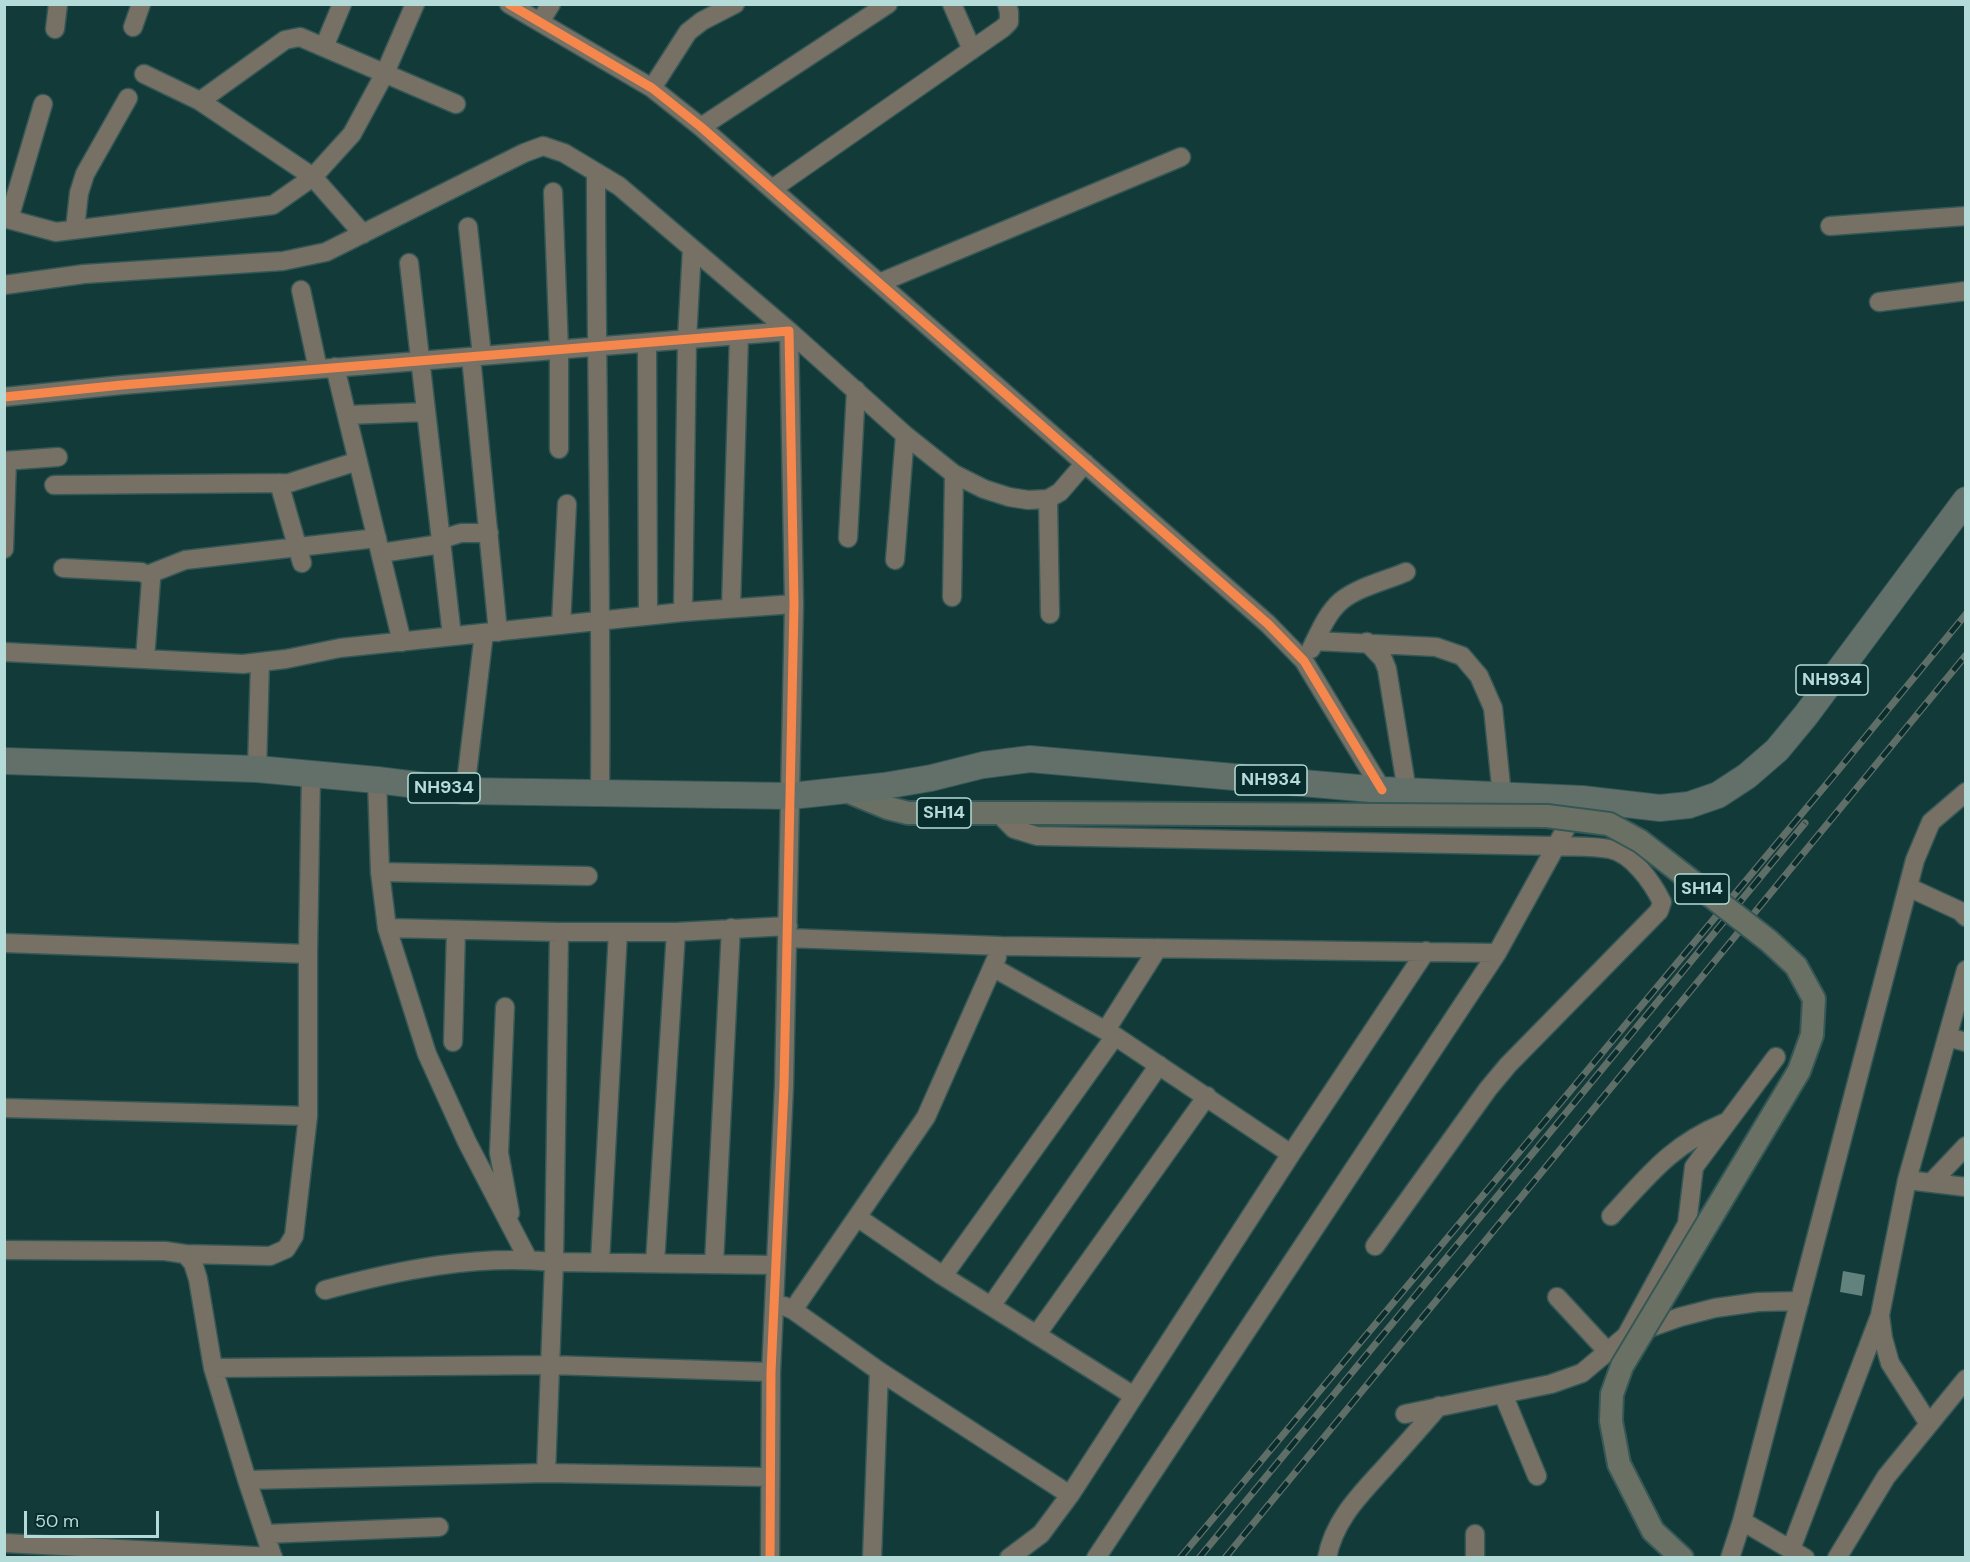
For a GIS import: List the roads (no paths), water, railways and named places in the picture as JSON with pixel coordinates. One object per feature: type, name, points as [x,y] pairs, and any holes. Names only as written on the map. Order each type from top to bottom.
[{"type":"highway","name":"NH934","points":[[4,761],[257,769],[465,791],[791,796],[847,791],[931,778],[983,765],[1030,759],[1395,791],[1582,799],[1660,808],[1689,805],[1718,795],[1747,776],[1777,750],[1806,715],[1965,500]]},
{"type":"main road","name":"SH14","points":[[847,791],[888,808],[908,813],[1547,816],[1609,824],[1640,841],[1769,942],[1796,966],[1814,999],[1812,1035],[1798,1071],[1622,1366],[1612,1394],[1611,1421],[1619,1464],[1653,1531],[1682,1557]]},
{"type":"street","points":[[55,29],[58,4]]},
{"type":"street","points":[[133,27],[141,4]]},
{"type":"street","points":[[324,47],[342,4]]},
{"type":"street","points":[[43,104],[7,218],[56,232],[273,205],[313,177],[352,134],[385,74],[415,4]]},
{"type":"street","points":[[540,22],[551,4]]},
{"type":"street","points":[[652,88],[688,32],[702,21],[735,4]]},
{"type":"street","points":[[701,127],[888,4]]},
{"type":"street","points":[[952,4],[972,50]]},
{"type":"street","points":[[772,189],[1009,22],[1007,4]]},
{"type":"street","points":[[513,5],[652,88],[701,127],[1269,624],[1304,661],[1395,791]]},
{"type":"street","points":[[200,101],[285,40],[300,37],[456,104]]},
{"type":"street","points":[[144,74],[200,101],[313,177],[363,234]]},
{"type":"street","points":[[75,229],[79,194],[85,174],[128,98]]},
{"type":"street","points":[[4,285],[84,274],[283,261],[326,252],[524,153],[543,146],[564,153],[619,186],[789,331],[905,435],[954,474],[984,489],[1009,497],[1028,500],[1048,499],[1060,492],[1085,463]]},
{"type":"street","points":[[879,283],[1181,157]]},
{"type":"street","points":[[596,171],[596,346],[601,620],[600,793]]},
{"type":"street","points":[[553,192],[559,350],[559,449]]},
{"type":"street","points":[[1830,226],[1965,216]]},
{"type":"street","points":[[465,791],[491,632],[489,533],[468,227]]},
{"type":"street","points":[[683,612],[687,339],[692,249]]},
{"type":"street","points":[[409,263],[452,636]]},
{"type":"street","points":[[301,290],[326,368],[347,415],[402,642]]},
{"type":"street","points":[[1879,303],[1965,291]]},
{"type":"street","points":[[4,397],[133,384],[789,331]]},
{"type":"street","points":[[770,1557],[771,1372],[784,1086],[794,604],[789,331]]},
{"type":"street","points":[[731,608],[739,335]]},
{"type":"street","points":[[646,343],[648,615]]},
{"type":"street","points":[[848,538],[856,390]]},
{"type":"street","points":[[347,415],[426,412]]},
{"type":"street","points":[[895,560],[905,435]]},
{"type":"street","points":[[4,549],[6,461],[58,457]]},
{"type":"street","points":[[54,485],[289,483],[358,460]]},
{"type":"street","points":[[952,597],[954,474]]},
{"type":"street","points":[[279,483],[300,555]]},
{"type":"street","points":[[1048,499],[1050,614]]},
{"type":"street","points":[[561,625],[567,504]]},
{"type":"street","points":[[441,544],[442,539],[460,533],[489,533]]},
{"type":"street","points":[[147,574],[185,560],[300,555],[379,546],[441,544]]},
{"type":"street","points":[[63,568],[147,574],[151,580],[145,659]]},
{"type":"street","points":[[1304,661],[1328,617],[1341,601],[1354,593],[1406,572]]},
{"type":"street","points":[[4,652],[243,664],[340,648],[648,615],[794,604]]},
{"type":"street","points":[[1315,640],[1436,647],[1462,656],[1479,676],[1493,708],[1502,796]]},
{"type":"street","points":[[1367,642],[1383,659],[1387,669],[1395,791]]},
{"type":"street","points":[[257,769],[260,662]]},
{"type":"street","points":[[4,1250],[165,1251],[185,1254],[270,1256],[286,1249],[294,1236],[308,1116],[311,773]]},
{"type":"street","points":[[377,780],[380,872],[387,928],[427,1054],[467,1142],[528,1259]]},
{"type":"street","points":[[1730,1557],[1742,1521],[1915,860],[1931,822],[1965,792]]},
{"type":"street","points":[[1096,1557],[1497,953],[1582,799]]},
{"type":"street","points":[[998,812],[1014,829],[1037,836],[1611,849],[1628,858],[1656,889],[1662,902],[1659,911],[1508,1065],[1488,1089],[1375,1246]]},
{"type":"street","points":[[380,872],[588,876]]},
{"type":"street","points":[[1908,887],[1960,911],[1965,917]]},
{"type":"street","points":[[387,928],[559,932],[676,932],[730,928],[1000,946],[1497,953]]},
{"type":"street","points":[[714,1264],[730,928]]},
{"type":"street","points":[[453,1042],[456,930]]},
{"type":"street","points":[[546,1473],[554,1262],[559,932]]},
{"type":"street","points":[[600,1262],[618,932]]},
{"type":"street","points":[[655,1263],[676,932]]},
{"type":"street","points":[[4,943],[308,954]]},
{"type":"street","points":[[793,1310],[926,1117],[994,968],[1000,946]]},
{"type":"street","points":[[944,1276],[1110,1033],[1158,948]]},
{"type":"street","points":[[1009,1557],[1041,1534],[1070,1495],[1291,1154],[1426,951]]},
{"type":"street","points":[[994,968],[1110,1033],[1291,1154]]},
{"type":"street","points":[[1742,1521],[1798,1553],[1880,1314],[1908,1180],[1965,970]]},
{"type":"street","points":[[505,1007],[499,1153],[512,1230]]},
{"type":"street","points":[[1947,1037],[1965,1042]]},
{"type":"street","points":[[1405,1414],[1551,1384],[1582,1373],[1626,1336],[1687,1224],[1694,1167],[1776,1057]]},
{"type":"street","points":[[992,1306],[1159,1065]]},
{"type":"street","points":[[1037,1334],[1207,1096]]},
{"type":"street","points":[[4,1108],[308,1116]]},
{"type":"street","points":[[1611,1216],[1662,1160],[1685,1142],[1726,1122]]},
{"type":"street","points":[[1931,1183],[1965,1146]]},
{"type":"street","points":[[1908,1180],[1965,1187]]},
{"type":"street","points":[[856,1217],[944,1276],[1134,1396]]},
{"type":"street","points":[[4,1543],[273,1557],[213,1368],[198,1279],[193,1263],[185,1254]]},
{"type":"street","points":[[325,1290],[381,1275],[438,1265],[528,1259],[554,1262],[775,1264]]},
{"type":"street","points":[[1557,1297],[1608,1352]]},
{"type":"street","points":[[1626,1336],[1680,1317],[1715,1308],[1758,1302],[1800,1301]]},
{"type":"street","points":[[774,1303],[793,1310],[879,1371],[1070,1495]]},
{"type":"street","points":[[1880,1314],[1890,1364],[1929,1424]]},
{"type":"street","points":[[213,1368],[550,1365],[771,1372]]},
{"type":"street","points":[[872,1557],[879,1371]]},
{"type":"street","points":[[1837,1557],[1886,1477],[1965,1379]]},
{"type":"street","points":[[1503,1394],[1537,1476]]},
{"type":"street","points":[[1327,1557],[1341,1519],[1439,1406]]},
{"type":"street","points":[[247,1480],[546,1473],[770,1477]]},
{"type":"street","points":[[265,1534],[438,1527]]},
{"type":"street","points":[[1475,1534],[1475,1557]]},
{"type":"railway","points":[[1180,1558],[1966,614]]},
{"type":"railway","points":[[1225,1558],[1966,655]]},
{"type":"railway","points":[[1199,1558],[1805,823]]}]
